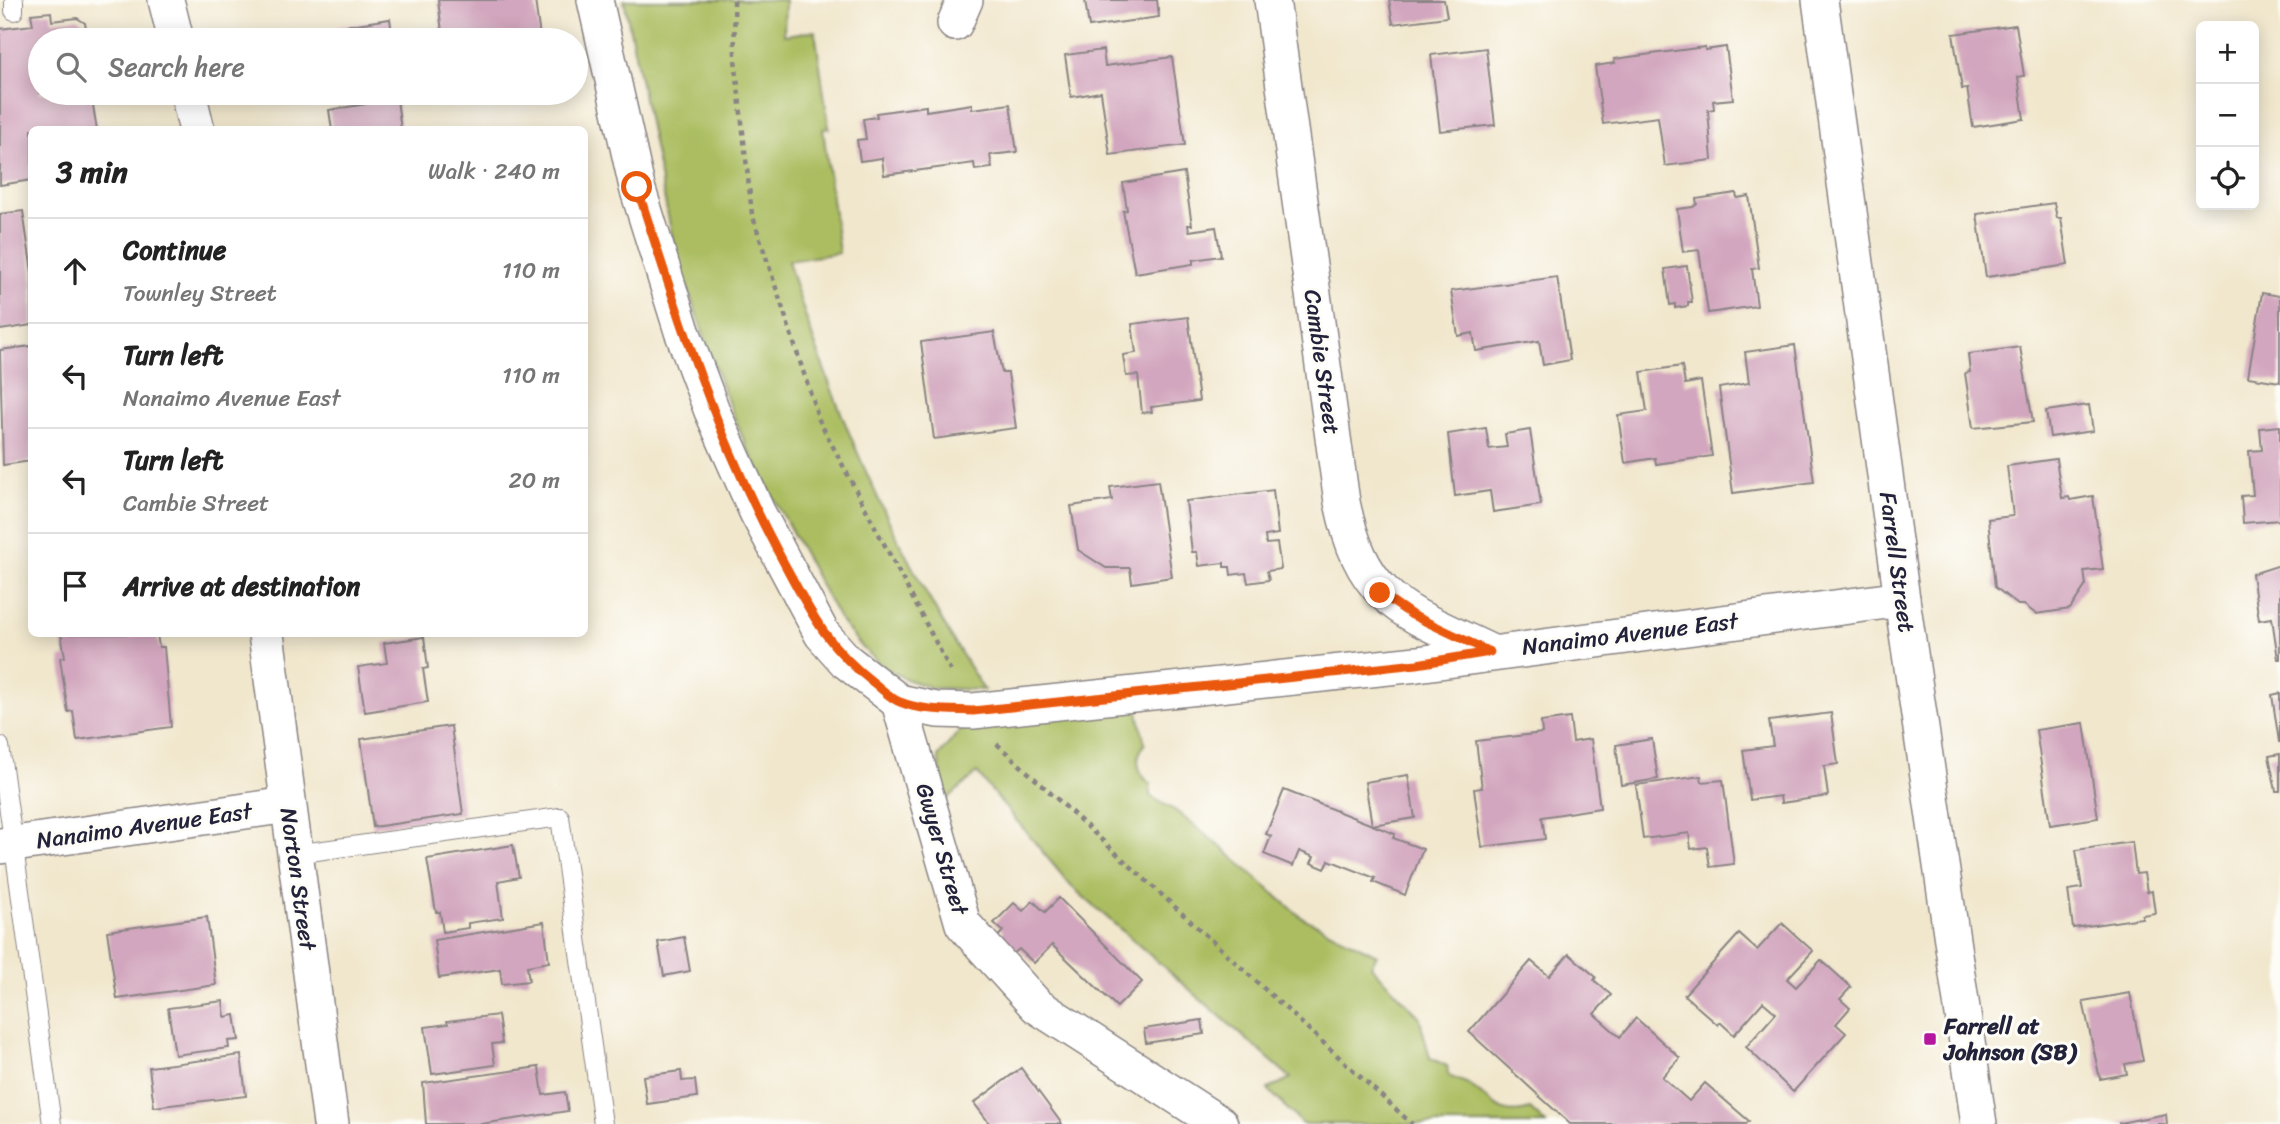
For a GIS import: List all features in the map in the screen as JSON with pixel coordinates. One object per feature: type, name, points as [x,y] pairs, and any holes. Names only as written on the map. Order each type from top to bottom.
[{"type":"street","points":[[166,0],[173,28]]},
{"type":"street","points":[[594,0],[637,187],[682,331],[712,411],[757,512],[822,634],[846,662],[899,702]]},
{"type":"street","name":"Cambie Street","points":[[1272,0],[1347,526],[1366,573],[1395,605],[1490,652]]},
{"type":"street","name":"Farrell Street","points":[[1820,0],[1902,599],[1979,1124]]},
{"type":"street","points":[[191,105],[196,126]]},
{"type":"street","name":"Nanaimo Avenue East","points":[[899,702],[937,710],[973,711],[1404,665],[1902,599]]},
{"type":"street","name":"Norton Street","points":[[266,637],[331,1124]]},
{"type":"street","name":"Gwyer Street","points":[[899,702],[963,924],[1037,1006],[1220,1124]]},
{"type":"street","name":"Nanaimo Avenue East","points":[[7,845],[288,805]]},
{"type":"lane","points":[[0,746],[7,845],[52,1124]]},
{"type":"lane","points":[[295,854],[560,817],[603,1124]]},
{"type":"path","points":[[734,0],[735,59],[752,214],[819,420],[959,686]]},
{"type":"path","points":[[988,735],[1412,1124]]},
{"type":"green space","points":[[624,0],[785,0],[784,35],[815,31],[829,128],[823,129],[839,253],[788,261],[826,373],[871,483],[924,589],[984,690],[933,688],[908,680],[883,667],[862,647],[839,619],[747,448],[724,392],[676,255]]},
{"type":"green space","points":[[1137,708],[1145,744],[1139,754],[1138,765],[1150,784],[1150,796],[1176,811],[1301,917],[1377,955],[1371,966],[1419,1016],[1430,1058],[1447,1066],[1450,1076],[1469,1084],[1504,1110],[1512,1112],[1530,1109],[1546,1124],[1302,1124],[1268,1089],[1291,1078],[1071,886],[977,773],[946,800],[938,757],[959,731],[971,727]]},
{"type":"building","points":[[438,0],[535,0],[539,28],[442,28]]},
{"type":"building","points":[[1085,0],[1157,0],[1159,17],[1089,27]]},
{"type":"building","points":[[1389,0],[1444,0],[1447,17],[1393,24]]},
{"type":"building","points":[[51,12],[52,21],[77,18],[85,23],[86,28],[28,28],[28,105],[93,105],[96,126],[28,126],[28,181],[0,185],[0,29],[33,25],[31,14]]},
{"type":"building","points":[[390,19],[391,28],[337,28]]},
{"type":"building","points":[[2016,25],[2024,76],[2018,77],[2024,119],[1973,127],[1967,88],[1962,89],[1953,34]]},
{"type":"building","points":[[1705,47],[1705,50],[1726,47],[1733,99],[1713,101],[1714,109],[1708,110],[1712,160],[1665,166],[1658,117],[1603,124],[1595,66],[1615,63],[1614,59]]},
{"type":"building","points":[[1486,48],[1495,125],[1440,131],[1431,55]]},
{"type":"building","points":[[1103,50],[1105,66],[1172,57],[1185,145],[1110,155],[1101,92],[1071,97],[1065,55]]},
{"type":"building","points":[[972,104],[972,109],[1010,104],[1017,152],[990,155],[992,168],[975,170],[974,163],[884,175],[882,158],[860,161],[857,140],[866,139],[863,119],[877,117],[876,113],[926,106],[926,111]]},
{"type":"building","points":[[360,105],[398,105],[400,126],[331,126],[329,110]]},
{"type":"building","points":[[1184,173],[1192,225],[1188,225],[1189,231],[1216,227],[1221,256],[1193,260],[1193,264],[1135,273],[1123,211],[1127,210],[1123,183]]},
{"type":"building","points":[[1736,193],[1737,198],[1749,196],[1759,268],[1752,269],[1757,306],[1708,313],[1699,250],[1683,252],[1677,209],[1693,207],[1697,204],[1696,199]]},
{"type":"building","points":[[2054,203],[2057,218],[2061,218],[2068,265],[1986,277],[1977,214]]},
{"type":"building","points":[[23,211],[28,245],[28,326],[0,330],[0,214]]},
{"type":"building","points":[[1687,266],[1692,302],[1688,302],[1688,306],[1675,308],[1675,304],[1670,305],[1665,269]]},
{"type":"building","points":[[1557,277],[1570,360],[1543,365],[1539,341],[1476,351],[1473,333],[1458,336],[1451,291]]},
{"type":"building","points":[[2262,293],[2280,296],[2280,382],[2248,377]]},
{"type":"building","points":[[1188,317],[1199,401],[1151,407],[1152,412],[1142,413],[1138,375],[1126,376],[1123,355],[1136,353],[1132,324]]},
{"type":"building","points":[[994,332],[1002,373],[1008,373],[1016,428],[934,439],[921,342]]},
{"type":"building","points":[[1795,345],[1814,482],[1733,493],[1719,388],[1749,383],[1745,352]]},
{"type":"building","points":[[28,346],[28,462],[3,465],[0,350]]},
{"type":"building","points":[[2020,347],[2033,422],[1973,428],[1965,373],[1970,372],[1968,354]]},
{"type":"building","points":[[1682,366],[1685,384],[1701,381],[1712,456],[1656,464],[1655,458],[1625,463],[1618,415],[1647,411],[1641,372]]},
{"type":"building","points":[[2089,405],[2093,431],[2050,437],[2046,411]]},
{"type":"building","points":[[2280,426],[2280,520],[2243,523],[2241,496],[2253,495],[2249,451],[2262,450],[2260,428]]},
{"type":"building","points":[[1486,428],[1489,449],[1507,447],[1505,434],[1530,430],[1541,505],[1493,512],[1490,491],[1455,496],[1448,434]]},
{"type":"building","points":[[2056,459],[2062,498],[2069,497],[2070,500],[2093,496],[2103,569],[2084,571],[2086,585],[2070,609],[2036,614],[2024,605],[2018,605],[1995,587],[1988,519],[2013,516],[2007,466]]},
{"type":"building","points":[[1158,481],[1172,577],[1132,583],[1130,568],[1106,568],[1078,550],[1071,506],[1112,500],[1110,487]]},
{"type":"building","points":[[1273,490],[1278,534],[1265,536],[1266,544],[1277,543],[1281,569],[1267,571],[1269,580],[1248,583],[1246,573],[1231,575],[1230,567],[1224,567],[1224,563],[1199,566],[1197,552],[1192,552],[1186,501]]},
{"type":"building","points":[[2280,565],[2278,659],[2272,618],[2259,620],[2252,574]]},
{"type":"building","points":[[62,637],[157,637],[159,647],[164,647],[171,727],[77,740],[73,711],[68,712],[60,658],[65,657]]},
{"type":"building","points":[[424,637],[428,668],[423,669],[428,702],[365,712],[358,667],[387,663],[384,643]]},
{"type":"building","points":[[2280,693],[2280,742],[2279,742],[2272,695]]},
{"type":"building","points":[[1831,713],[1838,764],[1824,766],[1828,796],[1781,803],[1780,796],[1750,800],[1743,750],[1773,746],[1769,721]]},
{"type":"building","points":[[1570,718],[1573,742],[1591,739],[1600,808],[1542,817],[1545,839],[1482,847],[1474,789],[1482,788],[1476,741],[1542,733],[1541,722]]},
{"type":"building","points":[[2084,723],[2098,818],[2050,825],[2036,730]]},
{"type":"building","points":[[451,726],[463,814],[373,827],[361,739]]},
{"type":"building","points":[[1652,739],[1658,779],[1621,785],[1616,745]]},
{"type":"building","points":[[2280,754],[2280,791],[2276,791],[2269,756]]},
{"type":"building","points":[[1408,775],[1415,818],[1372,825],[1365,782]]},
{"type":"building","points":[[1701,776],[1702,782],[1723,780],[1734,864],[1710,867],[1707,847],[1691,849],[1689,833],[1643,839],[1636,785]]},
{"type":"building","points":[[1284,790],[1395,834],[1393,838],[1423,849],[1405,895],[1373,882],[1375,878],[1329,860],[1325,869],[1311,863],[1314,857],[1299,851],[1293,866],[1264,854],[1271,836],[1266,834]]},
{"type":"building","points":[[2132,842],[2136,874],[2144,873],[2147,892],[2152,891],[2155,913],[2142,915],[2142,918],[2073,928],[2068,890],[2082,888],[2076,850]]},
{"type":"building","points":[[513,845],[519,877],[498,881],[503,918],[468,923],[468,928],[443,932],[440,912],[436,912],[427,859]]},
{"type":"building","points":[[1059,898],[1142,982],[1117,1007],[1052,945],[1034,963],[1019,949],[1012,955],[996,939],[1003,931],[994,923],[1014,903],[1023,911],[1033,901],[1045,912]]},
{"type":"building","points":[[207,917],[216,985],[117,999],[107,931]]},
{"type":"building","points":[[544,922],[549,962],[527,966],[529,981],[502,984],[500,969],[439,978],[434,940]]},
{"type":"building","points":[[1782,923],[1813,951],[1787,979],[1796,987],[1821,960],[1851,987],[1840,999],[1850,1008],[1836,1024],[1846,1033],[1793,1092],[1746,1047],[1776,1013],[1763,1002],[1734,1035],[1720,1022],[1718,1025],[1684,995],[1739,934],[1757,950]]},
{"type":"building","points":[[684,937],[690,971],[664,976],[658,942]]},
{"type":"building","points":[[1569,954],[1596,977],[1594,980],[1611,995],[1594,1014],[1620,1037],[1636,1018],[1680,1058],[1662,1077],[1689,1101],[1705,1083],[1749,1121],[1746,1124],[1570,1124],[1469,1032],[1531,961],[1549,976]]},
{"type":"building","points":[[2130,993],[2143,1061],[2125,1064],[2127,1074],[2100,1079],[2083,1001]]},
{"type":"building","points":[[223,1001],[225,1017],[235,1015],[239,1040],[228,1041],[229,1048],[175,1055],[168,1008]]},
{"type":"building","points":[[498,1015],[502,1043],[492,1044],[495,1065],[432,1074],[425,1027],[448,1024],[447,1021]]},
{"type":"building","points":[[1202,1020],[1204,1034],[1146,1043],[1144,1029]]},
{"type":"building","points":[[241,1055],[246,1096],[154,1107],[149,1067]]},
{"type":"building","points":[[539,1067],[543,1095],[565,1092],[568,1111],[481,1124],[426,1124],[423,1083]]},
{"type":"building","points":[[1021,1068],[1062,1124],[990,1124],[974,1103]]},
{"type":"building","points":[[681,1071],[682,1081],[695,1080],[697,1097],[647,1104],[643,1076]]},
{"type":"building","points":[[2166,1114],[2167,1124],[2119,1124],[2119,1123]]},
{"type":"place","name":"Farrell at Johnson (SB)","points":[[1930,1039]]},
{"type":"route","points":[[637,187],[682,331],[712,411],[757,512],[822,634],[846,662],[899,702],[937,710],[973,711],[1417,664],[1490,652],[1412,615],[1380,593]]}]
